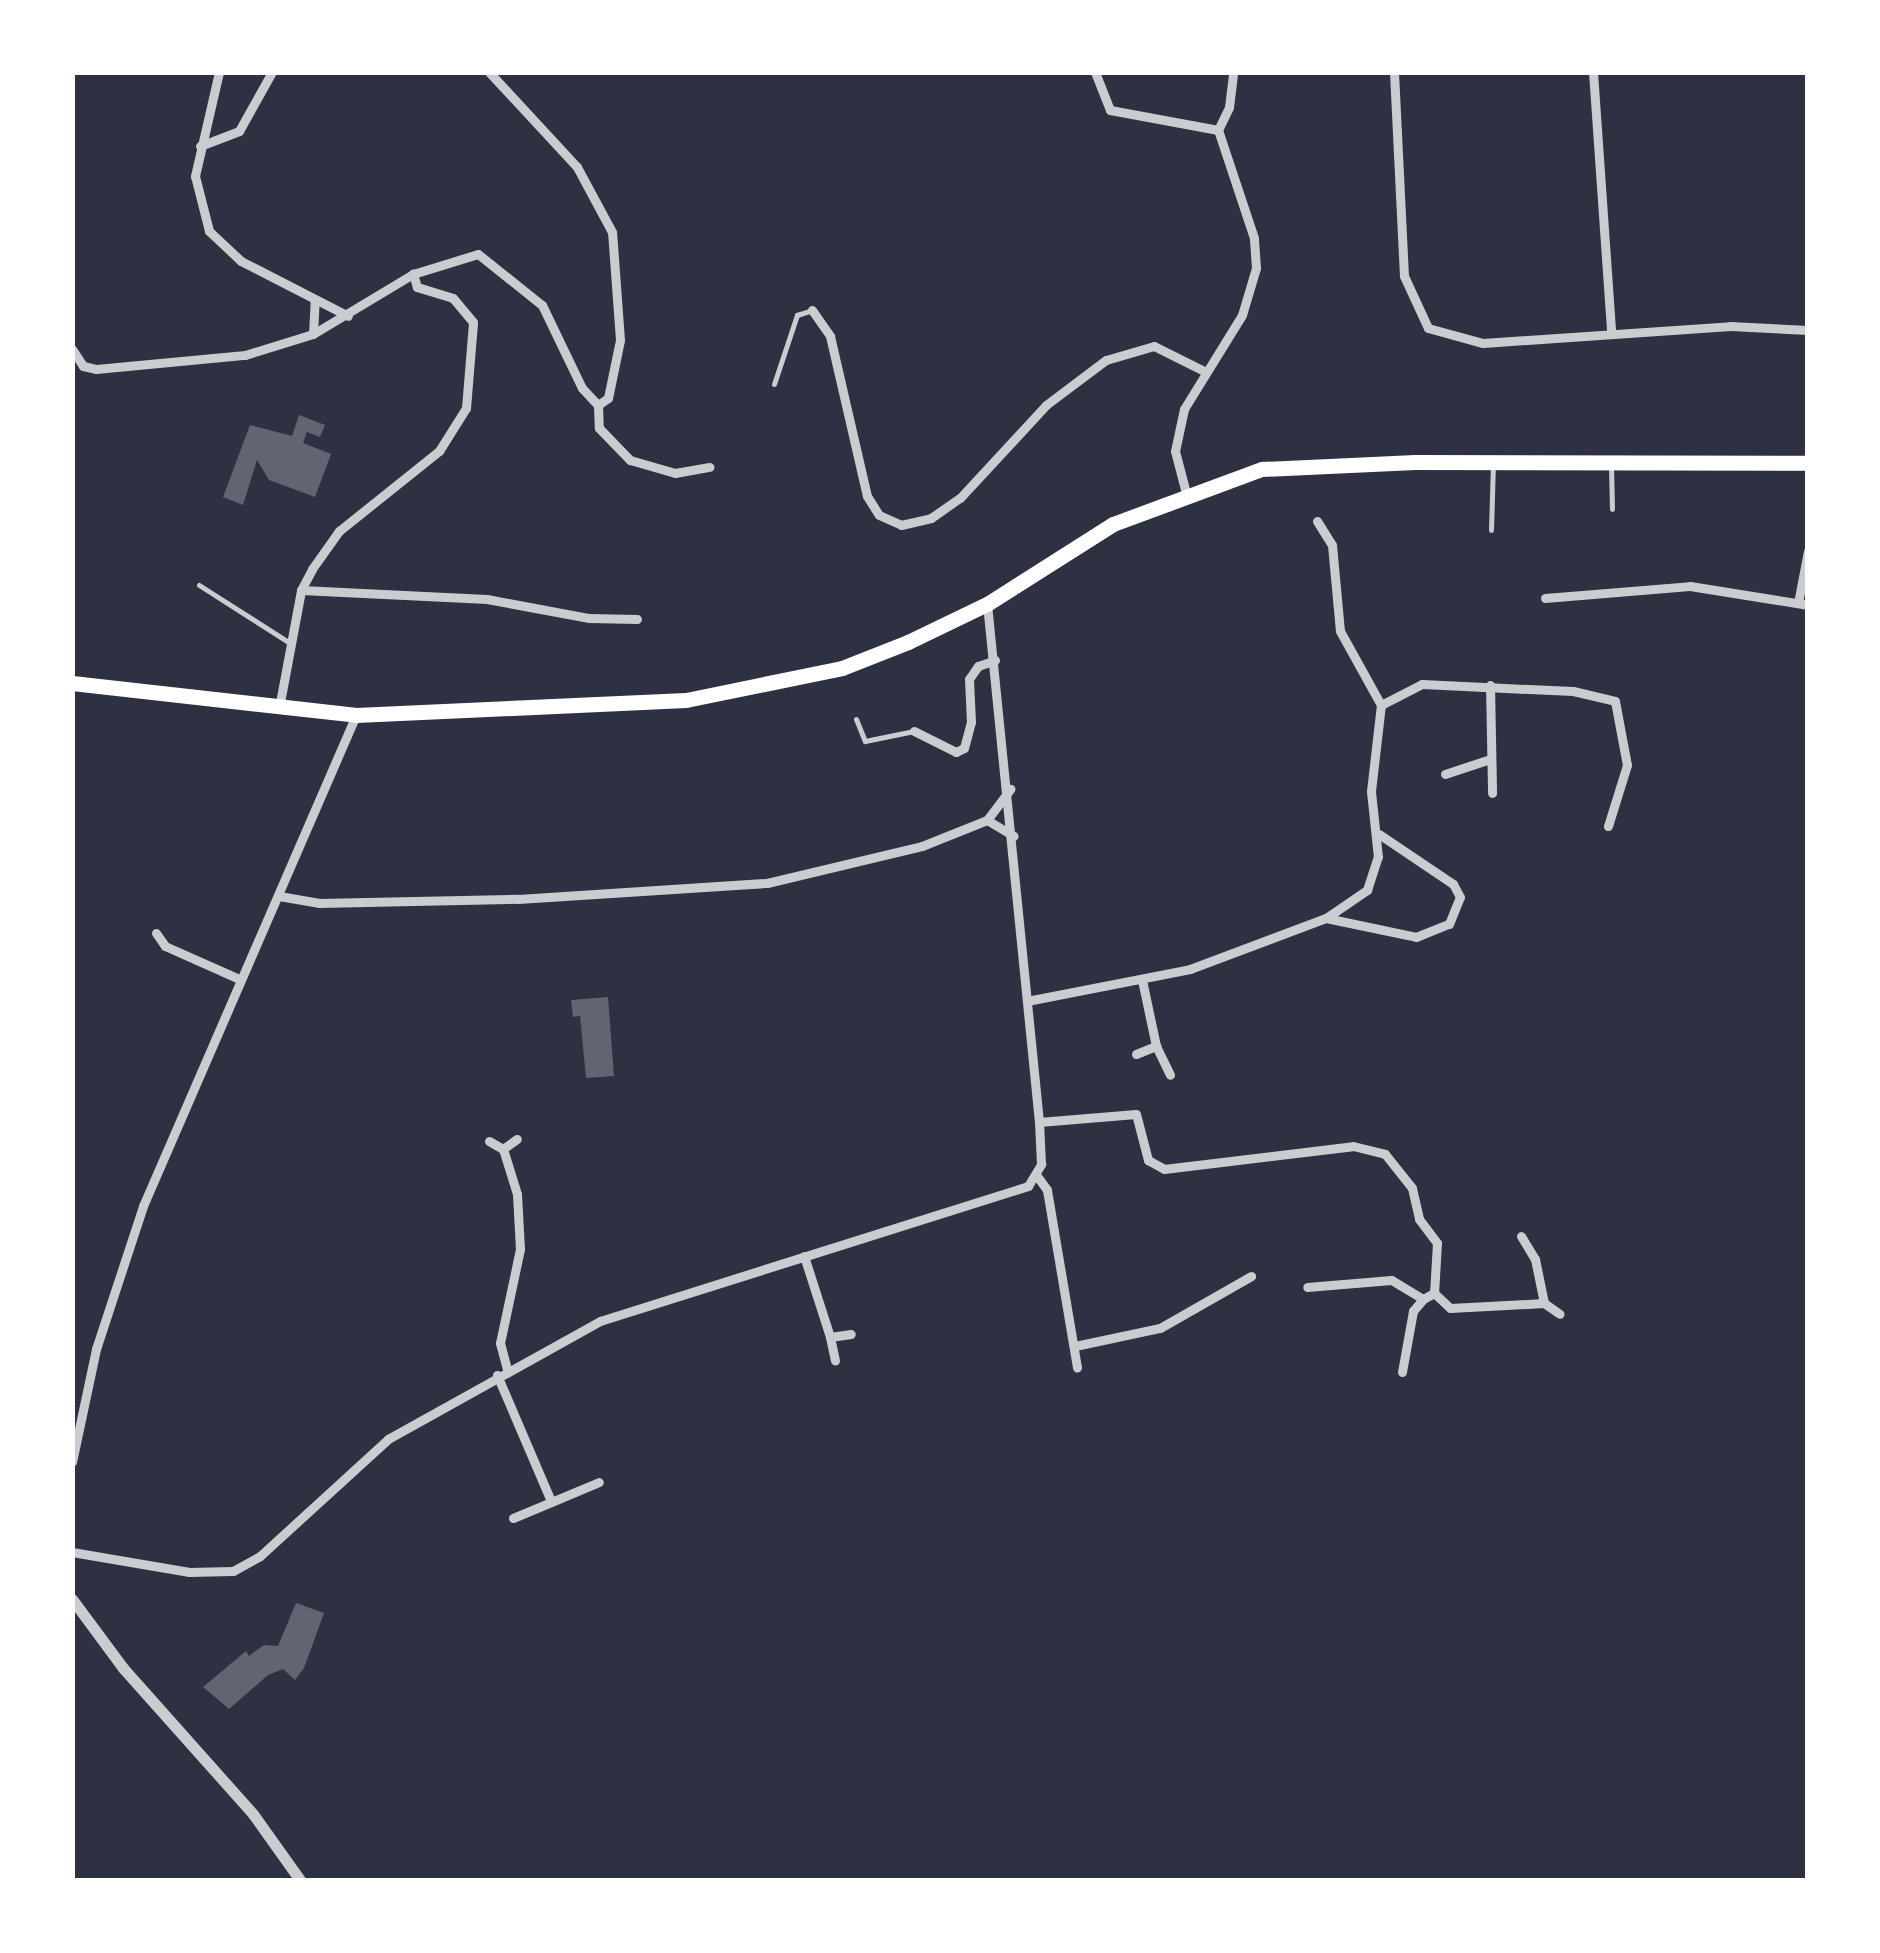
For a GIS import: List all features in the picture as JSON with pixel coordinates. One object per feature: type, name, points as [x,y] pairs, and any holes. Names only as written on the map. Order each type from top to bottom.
[{"type":"main road","points":[[72,684],[356,715],[686,700],[770,686],[842,668],[987,604],[1113,524],[1186,493],[1285,466],[1808,463]]},
{"type":"street","points":[[218,72],[200,146],[196,192],[209,230],[241,261],[348,316]]},
{"type":"street","points":[[200,146],[239,131],[272,72]]},
{"type":"street","points":[[489,72],[576,167],[612,232],[620,340],[608,398],[598,406]]},
{"type":"street","points":[[1095,72],[1110,110],[1218,130]]},
{"type":"street","points":[[1186,493],[1175,438],[1204,371],[1242,315],[1256,268],[1254,238],[1218,130],[1229,107],[1233,72]]},
{"type":"street","points":[[1394,72],[1404,276],[1428,328],[1482,343],[1611,332],[1808,330]]},
{"type":"street","points":[[1593,72],[1611,332]]},
{"type":"street","points":[[72,349],[84,366],[151,368],[245,356],[314,334],[413,274],[478,254],[508,273],[542,305],[582,388],[598,406],[599,428],[630,460],[675,473],[709,467]]},
{"type":"street","points":[[279,708],[302,590],[339,531],[439,451],[466,408],[474,322],[454,298],[417,287],[413,274]]},
{"type":"street","points":[[314,334],[315,300]]},
{"type":"street","points":[[812,310],[830,336],[868,496],[879,515],[901,525],[931,518],[960,498],[1046,404],[1106,360],[1154,346],[1204,371]]},
{"type":"street","points":[[1027,1001],[1142,980],[1326,918],[1366,890],[1379,834],[1371,791],[1381,705],[1340,631],[1332,544],[1317,521]]},
{"type":"street","points":[[1545,598],[1690,586],[1803,604],[1808,551]]},
{"type":"street","points":[[302,590],[487,600],[589,618],[637,618]]},
{"type":"street","points":[[987,604],[1010,789],[1039,1122],[1037,1176],[1047,1190],[1078,1367]]},
{"type":"street","points":[[914,731],[956,752],[964,748],[971,722],[969,679],[978,666],[995,660]]},
{"type":"street","points":[[1381,705],[1422,684],[1490,685],[1616,700],[1627,765],[1608,826]]},
{"type":"street","points":[[1490,685],[1492,794]]},
{"type":"street","points":[[72,1462],[115,1284],[176,1120],[279,896],[356,715]]},
{"type":"street","points":[[1444,774],[1490,758]]},
{"type":"street","points":[[279,896],[319,903],[518,899],[767,883],[868,864],[987,820],[1010,789]]},
{"type":"street","points":[[987,820],[1014,836]]},
{"type":"street","points":[[1326,918],[1416,937],[1449,924],[1460,897],[1453,884],[1379,834]]},
{"type":"street","points":[[156,933],[165,946],[239,980]]},
{"type":"street","points":[[1142,980],[1156,1046],[1170,1074]]},
{"type":"street","points":[[1136,1054],[1156,1046]]},
{"type":"street","points":[[1039,1122],[1136,1114],[1148,1160],[1164,1169],[1372,1146],[1412,1188],[1419,1219],[1437,1243],[1434,1293]]},
{"type":"street","points":[[503,1149],[516,1138]]},
{"type":"street","points":[[489,1142],[503,1149],[517,1194],[520,1249],[500,1343],[507,1369]]},
{"type":"street","points":[[72,1552],[189,1572],[233,1571],[260,1556],[374,1450],[496,1375],[610,1317],[1010,1195],[1037,1176]]},
{"type":"street","points":[[1522,1236],[1535,1259],[1544,1303]]},
{"type":"street","points":[[804,1256],[835,1360]]},
{"type":"street","points":[[1075,1346],[1160,1328],[1247,1279],[1235,1270]]},
{"type":"street","points":[[1307,1287],[1392,1280],[1423,1299]]},
{"type":"street","points":[[1402,1372],[1413,1311],[1434,1293]]},
{"type":"street","points":[[1434,1293],[1450,1308],[1544,1303],[1560,1314]]},
{"type":"street","points":[[830,1337],[851,1334]]},
{"type":"street","points":[[496,1375],[552,1500]]},
{"type":"street","points":[[514,1518],[599,1482]]},
{"type":"street","points":[[72,1598],[300,1880]]},
{"type":"lane","points":[[774,384],[797,315],[812,310]]},
{"type":"lane","points":[[1611,462],[1612,509]]},
{"type":"lane","points":[[1491,530],[1493,463]]},
{"type":"lane","points":[[199,585],[290,642]]},
{"type":"lane","points":[[856,719],[865,741],[914,731]]},
{"type":"building","points":[[299,415],[325,425],[320,437],[307,432],[303,443],[331,454],[315,497],[269,480],[257,460],[243,505],[223,497],[250,425],[292,436]]},
{"type":"building","points":[[608,997],[614,1076],[586,1078],[580,1016],[573,1017],[571,1000]]},
{"type":"building","points":[[296,1603],[324,1613],[304,1668],[295,1680],[283,1669],[268,1675],[229,1709],[203,1687],[246,1651],[249,1656],[264,1645],[278,1646]]}]
